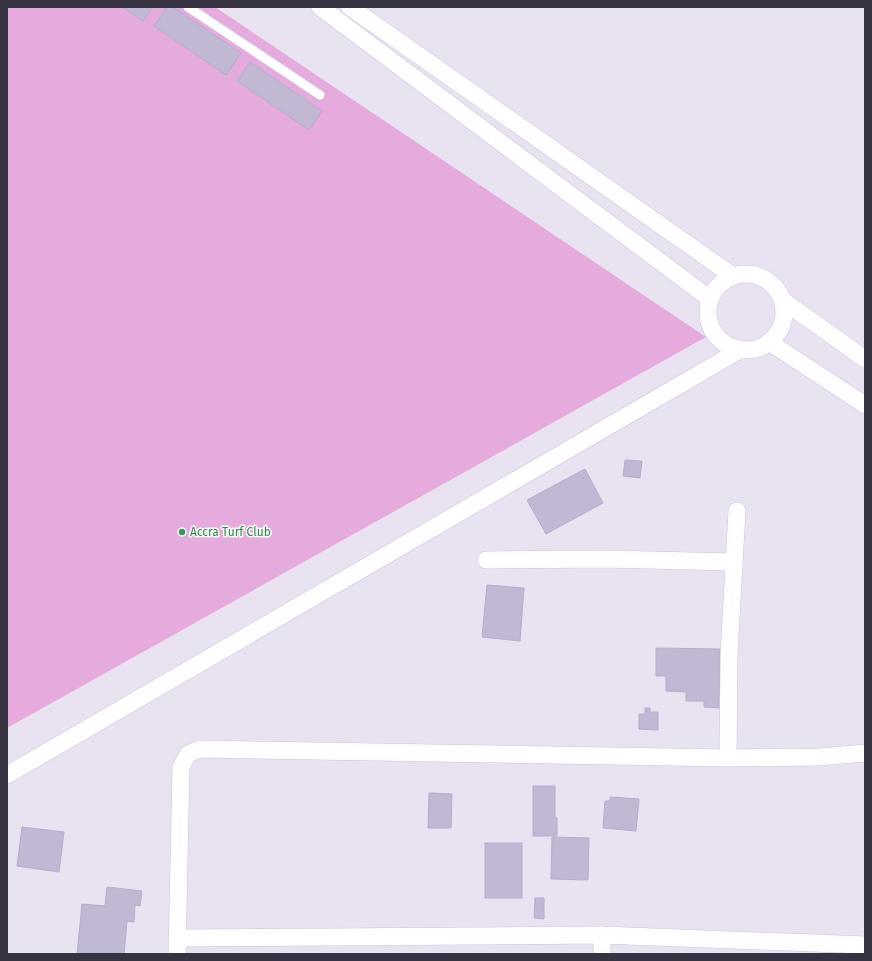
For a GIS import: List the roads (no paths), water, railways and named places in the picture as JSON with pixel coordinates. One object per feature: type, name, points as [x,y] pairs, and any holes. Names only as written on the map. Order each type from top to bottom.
[{"type":"street","points":[[320,7],[710,299]]},
{"type":"street","points":[[350,7],[733,276]]},
{"type":"street","points":[[745,274],[757,275],[768,281],[776,289],[782,300],[784,308],[783,323],[780,330],[769,342],[755,349],[740,350],[729,346],[720,340],[713,331],[709,321],[708,310],[710,299],[721,282],[733,276],[745,274]]},
{"type":"street","points":[[782,300],[865,359]]},
{"type":"street","points":[[769,342],[865,405]]},
{"type":"street","points":[[7,775],[740,350]]},
{"type":"street","points":[[728,758],[729,655],[737,511]]},
{"type":"street","points":[[486,560],[734,562]]},
{"type":"street","points":[[865,753],[820,757],[728,758],[200,748],[188,754],[181,767],[177,946],[602,935],[865,944]]},
{"type":"street","points":[[602,935],[602,954]]},
{"type":"lane","points":[[188,7],[320,96]]},
{"type":"place","name":"Accra Turf Club","points":[[182,532]]}]
